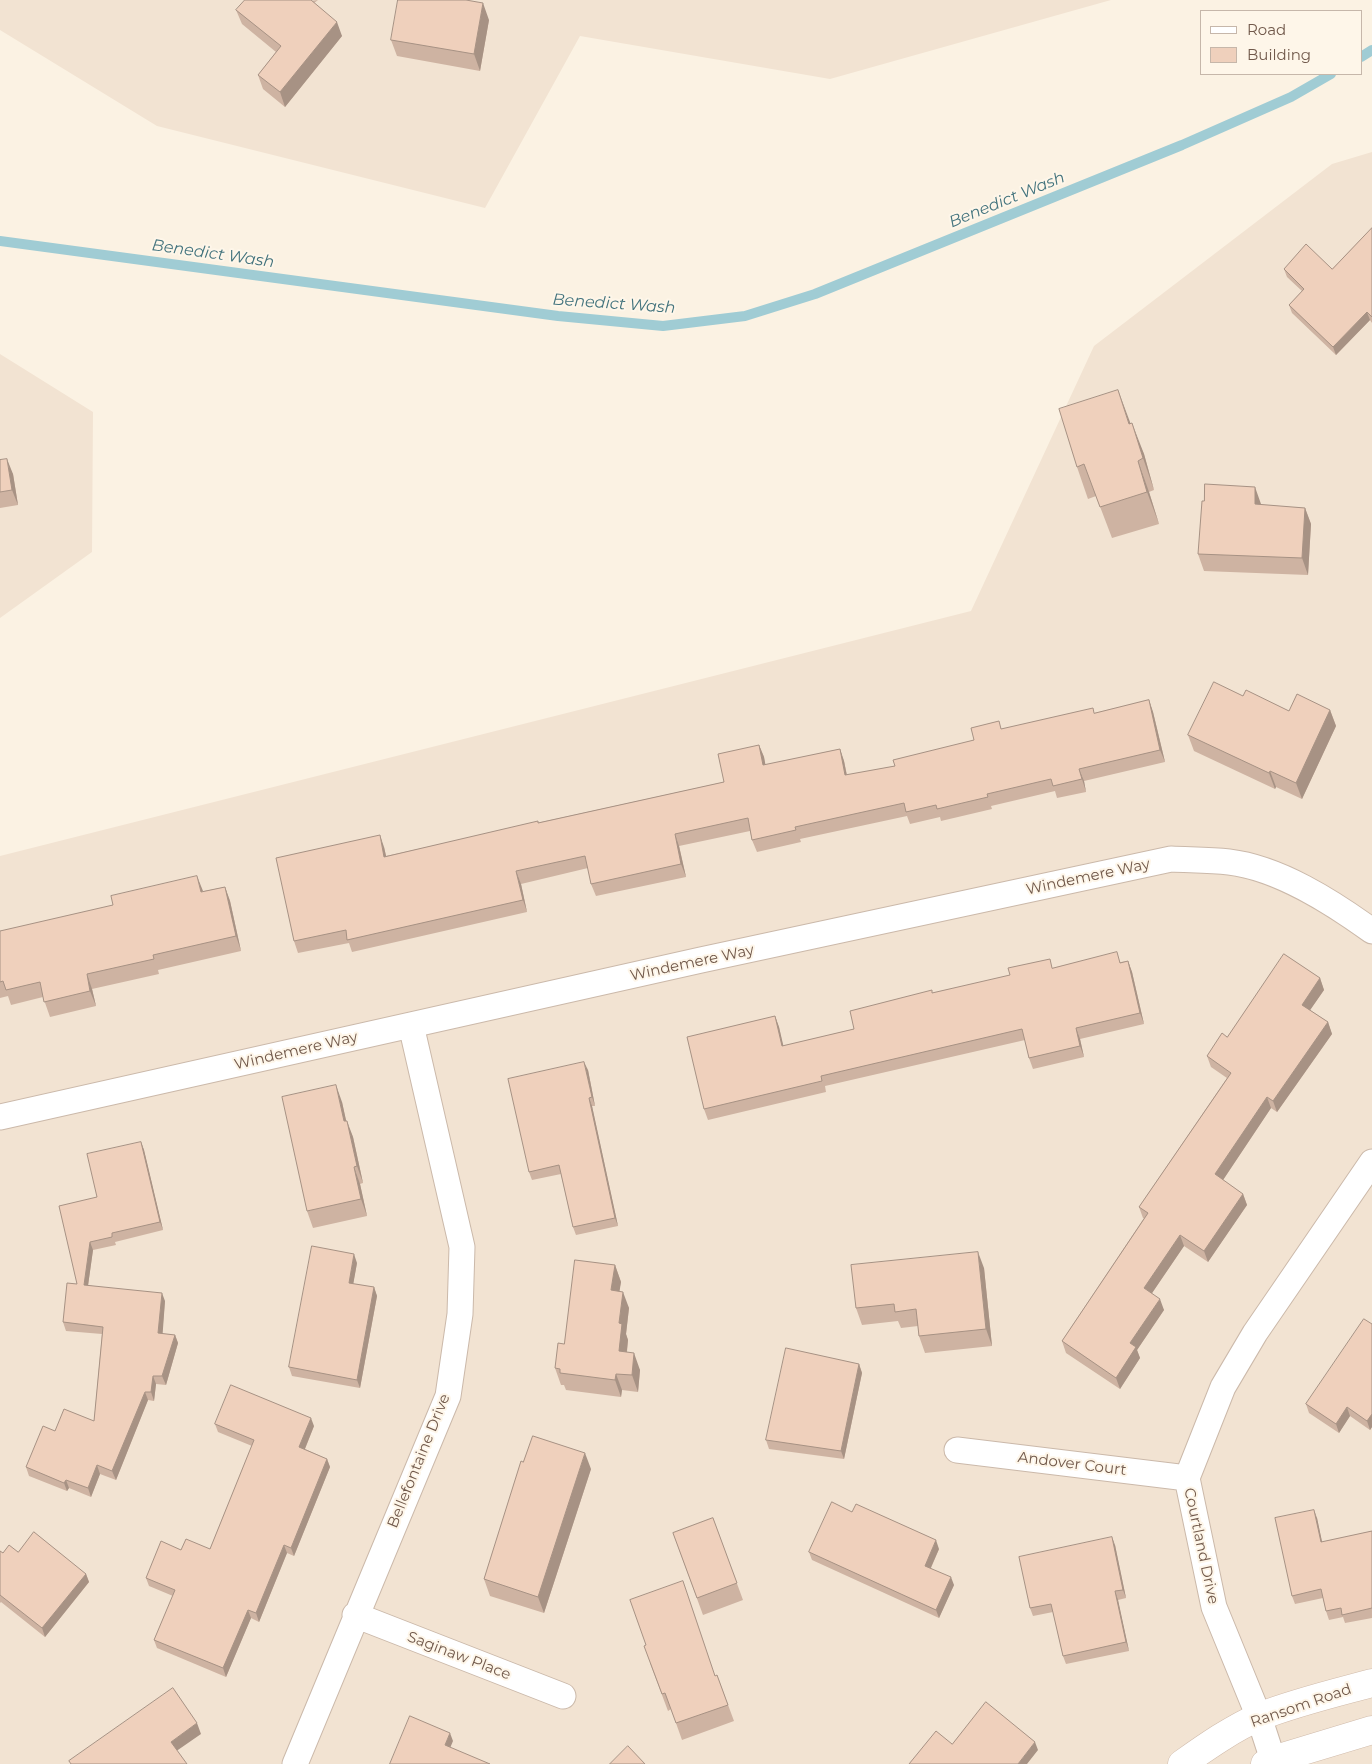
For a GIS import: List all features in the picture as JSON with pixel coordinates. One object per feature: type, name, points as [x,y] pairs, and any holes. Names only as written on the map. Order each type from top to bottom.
[{"type":"street","name":"Windemere Way","points":[[0,1117],[1171,859],[1230,862],[1288,879],[1351,915],[1372,931]]},
{"type":"street","name":"Bellefontaine Drive","points":[[295,1764],[448,1396],[460,1314],[462,1247],[411,1025]]},
{"type":"street","name":"Courtland Drive","points":[[1268,1762],[1259,1717],[1214,1607],[1187,1478],[1223,1387],[1255,1333],[1372,1162]]},
{"type":"street","name":"Andover Court","points":[[957,1450],[1187,1478]]},
{"type":"street","name":"Saginaw Place","points":[[356,1615],[563,1696]]},
{"type":"street","name":"Ransom Road","points":[[1182,1764],[1209,1745],[1259,1717],[1312,1699],[1372,1683]]},
{"type":"street","points":[[1268,1762],[1372,1730]]},
{"type":"shaded area","points":[[0,0],[1111,0],[830,79],[580,36],[485,208],[157,126],[0,30]]},
{"type":"shaded area","points":[[1372,152],[1372,1764],[0,1764],[0,856],[971,611],[1094,346],[1332,164]]},
{"type":"shaded area","points":[[0,354],[93,412],[92,552],[0,618]]},
{"type":"building","points":[[245,0],[311,0],[337,22],[280,92],[258,75],[281,46],[236,10]]},
{"type":"building","points":[[398,0],[466,0],[483,3],[474,54],[391,40]]},
{"type":"building","points":[[1372,228],[1372,317],[1367,312],[1333,347],[1289,305],[1304,289],[1284,269],[1306,244],[1332,269]]},
{"type":"building","points":[[1118,390],[1129,424],[1132,423],[1143,458],[1138,461],[1147,492],[1100,507],[1084,464],[1077,467],[1059,409]]},
{"type":"building","points":[[7,459],[12,490],[0,492],[0,460]]},
{"type":"building","points":[[1205,484],[1255,487],[1255,504],[1305,508],[1302,558],[1198,554]]},
{"type":"building","points":[[1214,682],[1243,696],[1246,690],[1289,711],[1297,694],[1330,710],[1296,783],[1270,771],[1269,773],[1188,735]]},
{"type":"building","points":[[1149,700],[1160,750],[1079,769],[1082,779],[1053,786],[1051,779],[987,794],[988,797],[937,809],[936,805],[906,812],[904,803],[795,827],[796,830],[752,840],[748,818],[675,834],[681,864],[591,884],[585,856],[516,871],[523,900],[347,940],[346,930],[294,941],[276,858],[380,835],[384,857],[538,821],[538,823],[724,782],[718,754],[759,745],[763,765],[840,749],[845,775],[895,766],[893,760],[974,740],[971,728],[999,721],[1001,729],[1093,708],[1094,713]]},
{"type":"building","points":[[197,876],[201,892],[225,887],[236,936],[153,955],[154,959],[87,974],[90,991],[44,1002],[40,982],[6,990],[3,981],[0,982],[0,931],[113,905],[111,896]]},
{"type":"building","points":[[1117,952],[1120,963],[1128,961],[1140,1013],[1076,1028],[1080,1046],[1029,1058],[1022,1029],[821,1076],[822,1081],[704,1109],[687,1037],[775,1016],[782,1046],[854,1029],[850,1011],[932,990],[932,993],[1010,975],[1008,968],[1050,959],[1052,968]]},
{"type":"building","points":[[1284,954],[1320,978],[1302,1005],[1328,1022],[1273,1101],[1267,1097],[1215,1174],[1243,1194],[1204,1251],[1180,1235],[1144,1288],[1160,1299],[1130,1343],[1136,1347],[1116,1378],[1062,1341],[1148,1213],[1139,1207],[1231,1073],[1207,1056],[1222,1033],[1227,1037]]},
{"type":"building","points":[[584,1062],[592,1097],[589,1098],[615,1218],[573,1227],[559,1165],[529,1172],[508,1079]]},
{"type":"building","points":[[336,1085],[344,1121],[347,1121],[357,1166],[354,1167],[361,1199],[307,1211],[282,1097]]},
{"type":"building","points":[[141,1142],[160,1222],[112,1233],[112,1237],[90,1242],[84,1285],[162,1293],[158,1333],[175,1335],[162,1376],[153,1376],[151,1392],[145,1392],[112,1471],[97,1465],[88,1488],[66,1480],[64,1483],[26,1467],[43,1426],[55,1431],[64,1409],[94,1421],[103,1327],[63,1322],[67,1283],[77,1284],[59,1206],[97,1197],[87,1154]]},
{"type":"building","points":[[312,1246],[354,1254],[349,1283],[374,1287],[357,1380],[289,1367]]},
{"type":"building","points":[[978,1252],[986,1329],[919,1336],[916,1309],[895,1312],[894,1304],[856,1308],[851,1265]]},
{"type":"building","points":[[575,1260],[615,1265],[611,1290],[623,1292],[619,1323],[622,1324],[619,1351],[634,1353],[632,1375],[616,1374],[615,1380],[560,1373],[560,1369],[555,1368],[558,1343],[564,1344]]},
{"type":"building","points":[[1364,1319],[1372,1324],[1372,1414],[1367,1421],[1347,1407],[1336,1424],[1306,1404]]},
{"type":"building","points":[[786,1348],[859,1364],[841,1451],[766,1440]]},
{"type":"building","points":[[231,1385],[311,1418],[299,1447],[327,1459],[291,1548],[284,1545],[256,1613],[248,1610],[223,1668],[154,1640],[175,1590],[146,1578],[161,1541],[181,1550],[186,1539],[210,1549],[254,1440],[215,1424]]},
{"type":"building","points":[[533,1436],[585,1453],[538,1597],[484,1579],[521,1461],[523,1462]]},
{"type":"building","points":[[832,1502],[852,1512],[856,1504],[936,1540],[925,1566],[951,1577],[936,1610],[809,1552]]},
{"type":"building","points":[[1314,1510],[1321,1542],[1372,1531],[1372,1608],[1342,1615],[1341,1608],[1326,1611],[1321,1589],[1292,1596],[1275,1518]]},
{"type":"building","points":[[713,1518],[737,1583],[697,1598],[673,1533]]},
{"type":"building","points":[[34,1532],[86,1574],[42,1628],[0,1595],[0,1551],[3,1553],[9,1545],[18,1552]]},
{"type":"building","points":[[1112,1537],[1123,1590],[1115,1591],[1126,1642],[1063,1656],[1051,1604],[1030,1608],[1019,1557]]},
{"type":"building","points":[[683,1581],[715,1676],[717,1675],[728,1705],[676,1723],[665,1693],[662,1694],[644,1646],[646,1645],[630,1600]]},
{"type":"building","points":[[173,1688],[197,1723],[171,1742],[187,1764],[71,1764],[69,1761]]},
{"type":"building","points":[[986,1702],[1035,1742],[1018,1764],[909,1764],[936,1731],[952,1744]]},
{"type":"building","points":[[410,1716],[450,1733],[445,1745],[490,1764],[390,1764]]},
{"type":"building","points":[[628,1746],[645,1764],[610,1764]]},
{"type":"waterway","name":"Benedict Wash","points":[[1362,56],[1372,50]]},
{"type":"waterway","name":"Benedict Wash","points":[[0,241],[558,316],[663,326],[745,316],[815,294],[1182,145],[1291,97],[1329,75]]}]
